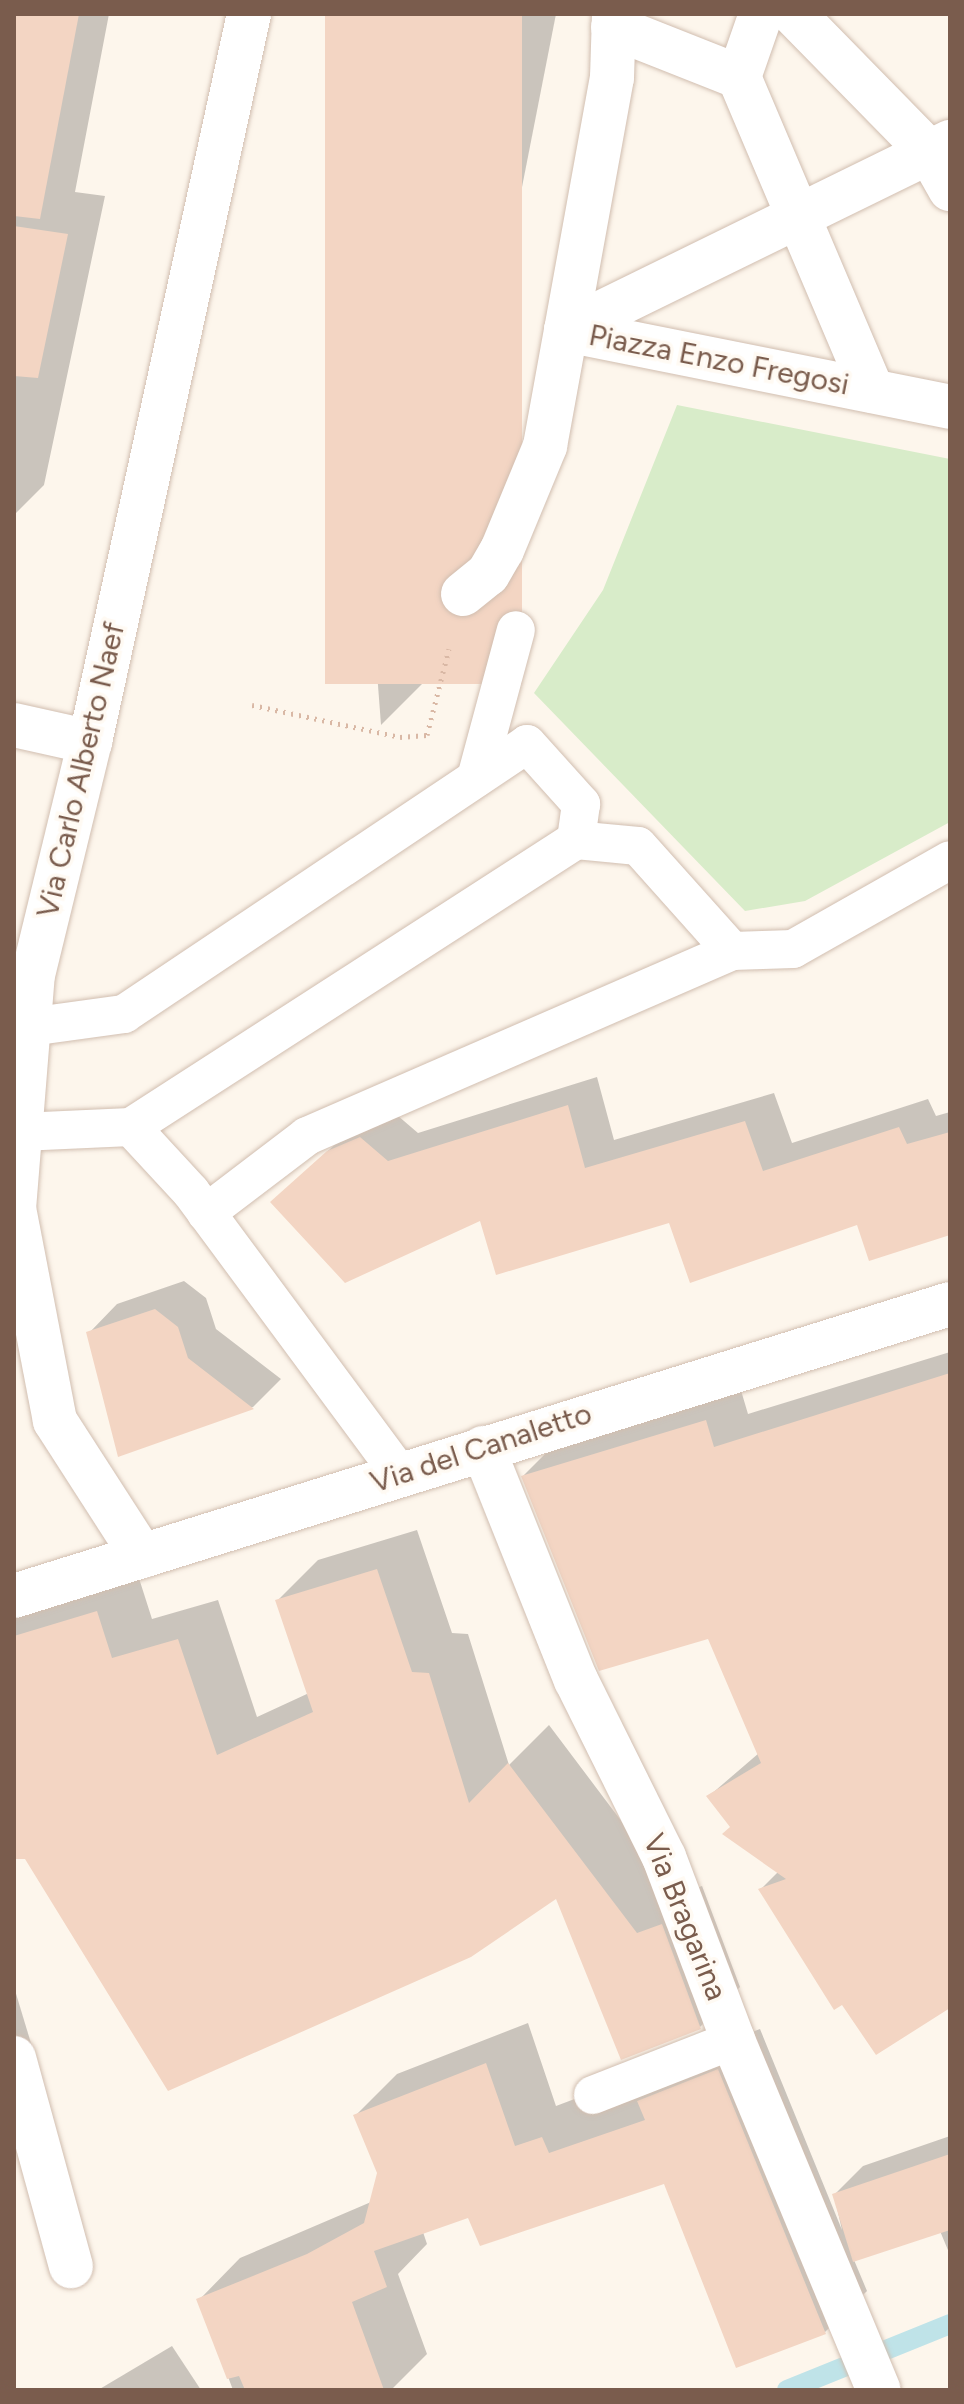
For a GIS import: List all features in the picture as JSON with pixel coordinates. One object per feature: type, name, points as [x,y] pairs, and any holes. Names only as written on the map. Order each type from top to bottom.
[{"type":"street","name":"Via Carlo Alberto Naef","points":[[142,1556],[55,1421],[14,1209],[33,975],[90,742],[249,14]]},
{"type":"street","points":[[739,77],[761,14]]},
{"type":"street","name":"Piazza Enzo Fregosi","points":[[566,330],[802,215],[943,161],[794,14]]},
{"type":"street","name":"Piazza Enzo Fregosi","points":[[463,594],[488,574],[502,550],[545,446],[612,78],[614,20],[739,77],[802,215],[872,391]]},
{"type":"street","name":"Piazza Enzo Fregosi","points":[[566,330],[950,407]]},
{"type":"street","points":[[14,725],[90,742]]},
{"type":"street","name":"Via del Canaletto","points":[[14,1596],[950,1304]]},
{"type":"street","name":"Via Bragarina","points":[[483,1448],[576,1680],[664,1857],[733,2040],[879,2390]]},
{"type":"street","points":[[14,2058],[29,2168],[71,2266]]},
{"type":"lane","points":[[476,778],[516,630]]},
{"type":"lane","points":[[29,1027],[124,1014],[527,744],[581,804],[576,840]]},
{"type":"lane","points":[[20,1132],[131,1127],[576,840],[638,846],[732,951]]},
{"type":"lane","points":[[206,1213],[307,1136],[732,951],[793,949],[950,860]]},
{"type":"lane","points":[[131,1127],[206,1213],[400,1474]]},
{"type":"lane","points":[[593,2095],[733,2040]]},
{"type":"path","points":[[252,705],[400,737],[427,735],[463,594]]},
{"type":"green space","points":[[677,405],[950,459],[950,822],[805,901],[745,911],[534,693],[603,590]]},
{"type":"building","points":[[14,14],[79,14],[40,219],[14,216]]},
{"type":"building","points":[[325,14],[522,14],[522,684],[325,684]]},
{"type":"building","points":[[14,226],[68,234],[38,378],[14,376]]},
{"type":"building","points":[[568,1105],[585,1168],[745,1121],[763,1171],[899,1127],[907,1144],[950,1132],[950,1235],[869,1261],[857,1225],[690,1283],[669,1223],[496,1275],[480,1221],[345,1283],[270,1202],[327,1151],[360,1137],[388,1161]]},
{"type":"building","points":[[155,1309],[178,1327],[188,1358],[254,1409],[118,1457],[86,1332]]},
{"type":"building","points":[[950,1373],[950,2008],[876,2055],[842,2005],[834,2010],[758,1889],[786,1879],[722,1834],[730,1827],[706,1796],[761,1763],[708,1639],[599,1671],[521,1476],[706,1420],[714,1447]]},
{"type":"building","points":[[377,1569],[412,1672],[429,1673],[469,1803],[508,1763],[637,1933],[662,1924],[701,2029],[621,2060],[556,1899],[471,1957],[168,2091],[25,1859],[14,1859],[14,1636],[97,1611],[112,1658],[178,1639],[217,1755],[313,1712],[275,1600]]},
{"type":"building","points":[[486,2063],[515,2146],[542,2137],[549,2153],[645,2120],[637,2101],[718,2069],[826,2334],[736,2368],[664,2184],[480,2246],[468,2218],[374,2251],[387,2287],[352,2302],[384,2390],[245,2390],[239,2376],[227,2379],[196,2299],[307,2254],[364,2223],[377,2173],[353,2115]]},
{"type":"building","points":[[950,2154],[950,2230],[853,2262],[832,2194]]},
{"type":"waterway","points":[[787,2390],[950,2324]]}]
